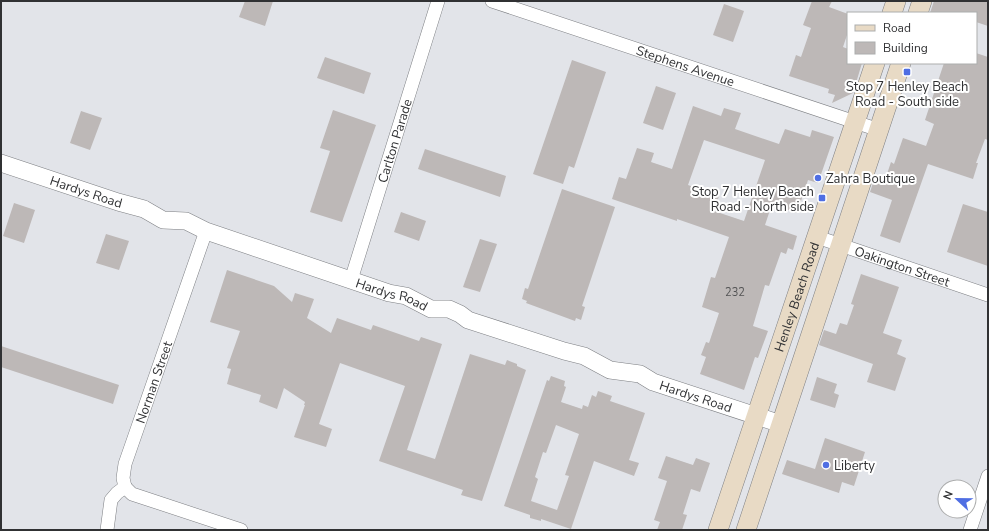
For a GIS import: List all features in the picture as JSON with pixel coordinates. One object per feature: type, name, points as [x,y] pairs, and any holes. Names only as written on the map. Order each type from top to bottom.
[{"type":"main road","points":[[892,12],[896,1]]},
{"type":"main road","points":[[918,12],[922,1]]},
{"type":"main road","name":"Henley Beach Road","points":[[718,530],[875,64]]},
{"type":"main road","name":"Henley Beach Road","points":[[746,530],[901,64]]},
{"type":"street","name":"Carlton Parade","points":[[351,280],[438,1]]},
{"type":"street","name":"Stephens Avenue","points":[[492,1],[879,130]]},
{"type":"street","name":"Hardys Road","points":[[1,163],[118,202],[144,209],[163,220],[186,221],[206,231],[389,293],[406,296],[431,309],[449,310],[468,320],[584,356],[610,370],[640,374],[653,382],[781,424]]},
{"type":"street","name":"Norman Street","points":[[126,487],[123,478],[125,464],[206,231]]},
{"type":"street","name":"Oakington Street","points":[[817,237],[988,295]]},
{"type":"street","points":[[970,530],[988,476]]},
{"type":"street","points":[[107,530],[111,500],[117,493],[126,487],[132,494],[241,530]]},
{"type":"building","points":[[245,1],[273,1],[265,26],[239,17]]},
{"type":"building","points":[[812,1],[832,1],[829,7],[847,14],[847,35],[843,47],[847,49],[847,64],[862,64],[853,93],[832,103],[835,95],[828,93],[829,89],[789,76],[796,55],[801,57],[811,28],[803,25]]},
{"type":"building","points":[[934,1],[988,1],[988,26],[977,22],[977,12],[930,12]]},
{"type":"building","points":[[724,4],[744,11],[733,42],[713,35]]},
{"type":"building","points":[[977,53],[988,57],[988,140],[985,139],[976,163],[978,163],[973,179],[928,164],[900,243],[880,236],[892,200],[870,192],[875,177],[885,180],[891,162],[894,164],[903,138],[926,146],[934,124],[925,120],[944,64],[977,64]]},
{"type":"building","points":[[325,57],[371,73],[364,94],[317,78]]},
{"type":"building","points":[[572,60],[606,72],[574,168],[569,166],[563,184],[533,174]]},
{"type":"building","points":[[656,86],[676,93],[663,130],[643,123]]},
{"type":"building","points":[[693,106],[721,116],[724,108],[741,113],[735,129],[779,144],[785,129],[810,137],[812,130],[834,137],[818,183],[808,180],[797,213],[772,204],[765,225],[797,236],[793,250],[788,248],[786,254],[781,252],[769,286],[765,285],[753,326],[768,331],[758,358],[755,357],[744,390],[700,374],[706,357],[701,355],[706,342],[709,343],[719,313],[702,307],[711,277],[715,278],[729,237],[612,199],[619,177],[626,179],[637,148],[654,153],[651,162],[672,169]],"holes":[[[704,140],[765,160],[744,221],[714,211],[719,196],[688,185]]]},
{"type":"building","points":[[333,110],[376,125],[342,222],[310,212],[330,151],[320,148]]},
{"type":"building","points":[[81,111],[102,118],[90,150],[70,143]]},
{"type":"building","points":[[425,149],[506,176],[500,197],[418,169]]},
{"type":"building","points":[[562,189],[615,207],[582,306],[585,307],[581,320],[576,318],[575,321],[526,303],[527,301],[522,299],[525,288],[528,289]]},
{"type":"building","points":[[14,203],[35,210],[24,243],[3,236]]},
{"type":"building","points":[[963,204],[988,212],[988,266],[947,252]]},
{"type":"building","points":[[401,212],[426,221],[419,241],[394,232]]},
{"type":"building","points":[[106,234],[129,241],[119,270],[96,263]]},
{"type":"building","points":[[480,239],[497,244],[480,292],[463,287]]},
{"type":"building","points":[[227,270],[274,286],[292,302],[295,293],[314,299],[307,318],[331,333],[337,318],[371,330],[373,325],[419,341],[421,337],[442,344],[407,450],[435,459],[470,354],[505,365],[507,360],[526,370],[482,501],[461,495],[463,490],[379,461],[405,386],[340,363],[319,424],[332,429],[326,447],[294,437],[305,402],[284,388],[277,409],[259,402],[261,395],[227,384],[231,369],[227,368],[240,331],[210,322]]},
{"type":"building","points":[[861,274],[899,287],[883,333],[902,340],[897,354],[906,358],[895,391],[867,382],[873,364],[819,345],[824,330],[836,334],[840,323],[847,325],[854,305],[851,304]]},
{"type":"building","points":[[1,346],[119,385],[113,404],[1,367]]},
{"type":"building","points":[[551,376],[565,381],[564,386],[566,387],[561,402],[582,409],[583,405],[588,407],[592,395],[596,397],[598,391],[612,396],[610,401],[645,413],[629,460],[639,463],[634,476],[594,461],[571,529],[541,519],[541,521],[530,518],[530,515],[504,506],[547,380],[549,381]],"holes":[[[556,425],[579,434],[565,475],[569,476],[557,510],[531,501],[538,479],[535,477],[543,452],[546,453]]]},
{"type":"building","points":[[817,377],[837,384],[834,393],[839,395],[835,408],[810,400]]},
{"type":"building","points":[[825,438],[865,452],[854,486],[842,482],[839,493],[782,474],[787,460],[815,469]]},
{"type":"building","points":[[666,456],[693,465],[696,458],[710,463],[700,492],[691,489],[683,514],[687,515],[682,530],[657,530],[660,522],[654,520],[667,481],[658,478]]},
{"type":"place","name":"Stop 7 Henley Beach Road - South side","points":[[907,72]]},
{"type":"place","name":"Zahra Boutique","points":[[818,178]]},
{"type":"place","name":"Stop 7 Henley Beach Road - North side","points":[[822,198]]},
{"type":"place","name":"Liberty","points":[[826,465]]}]
